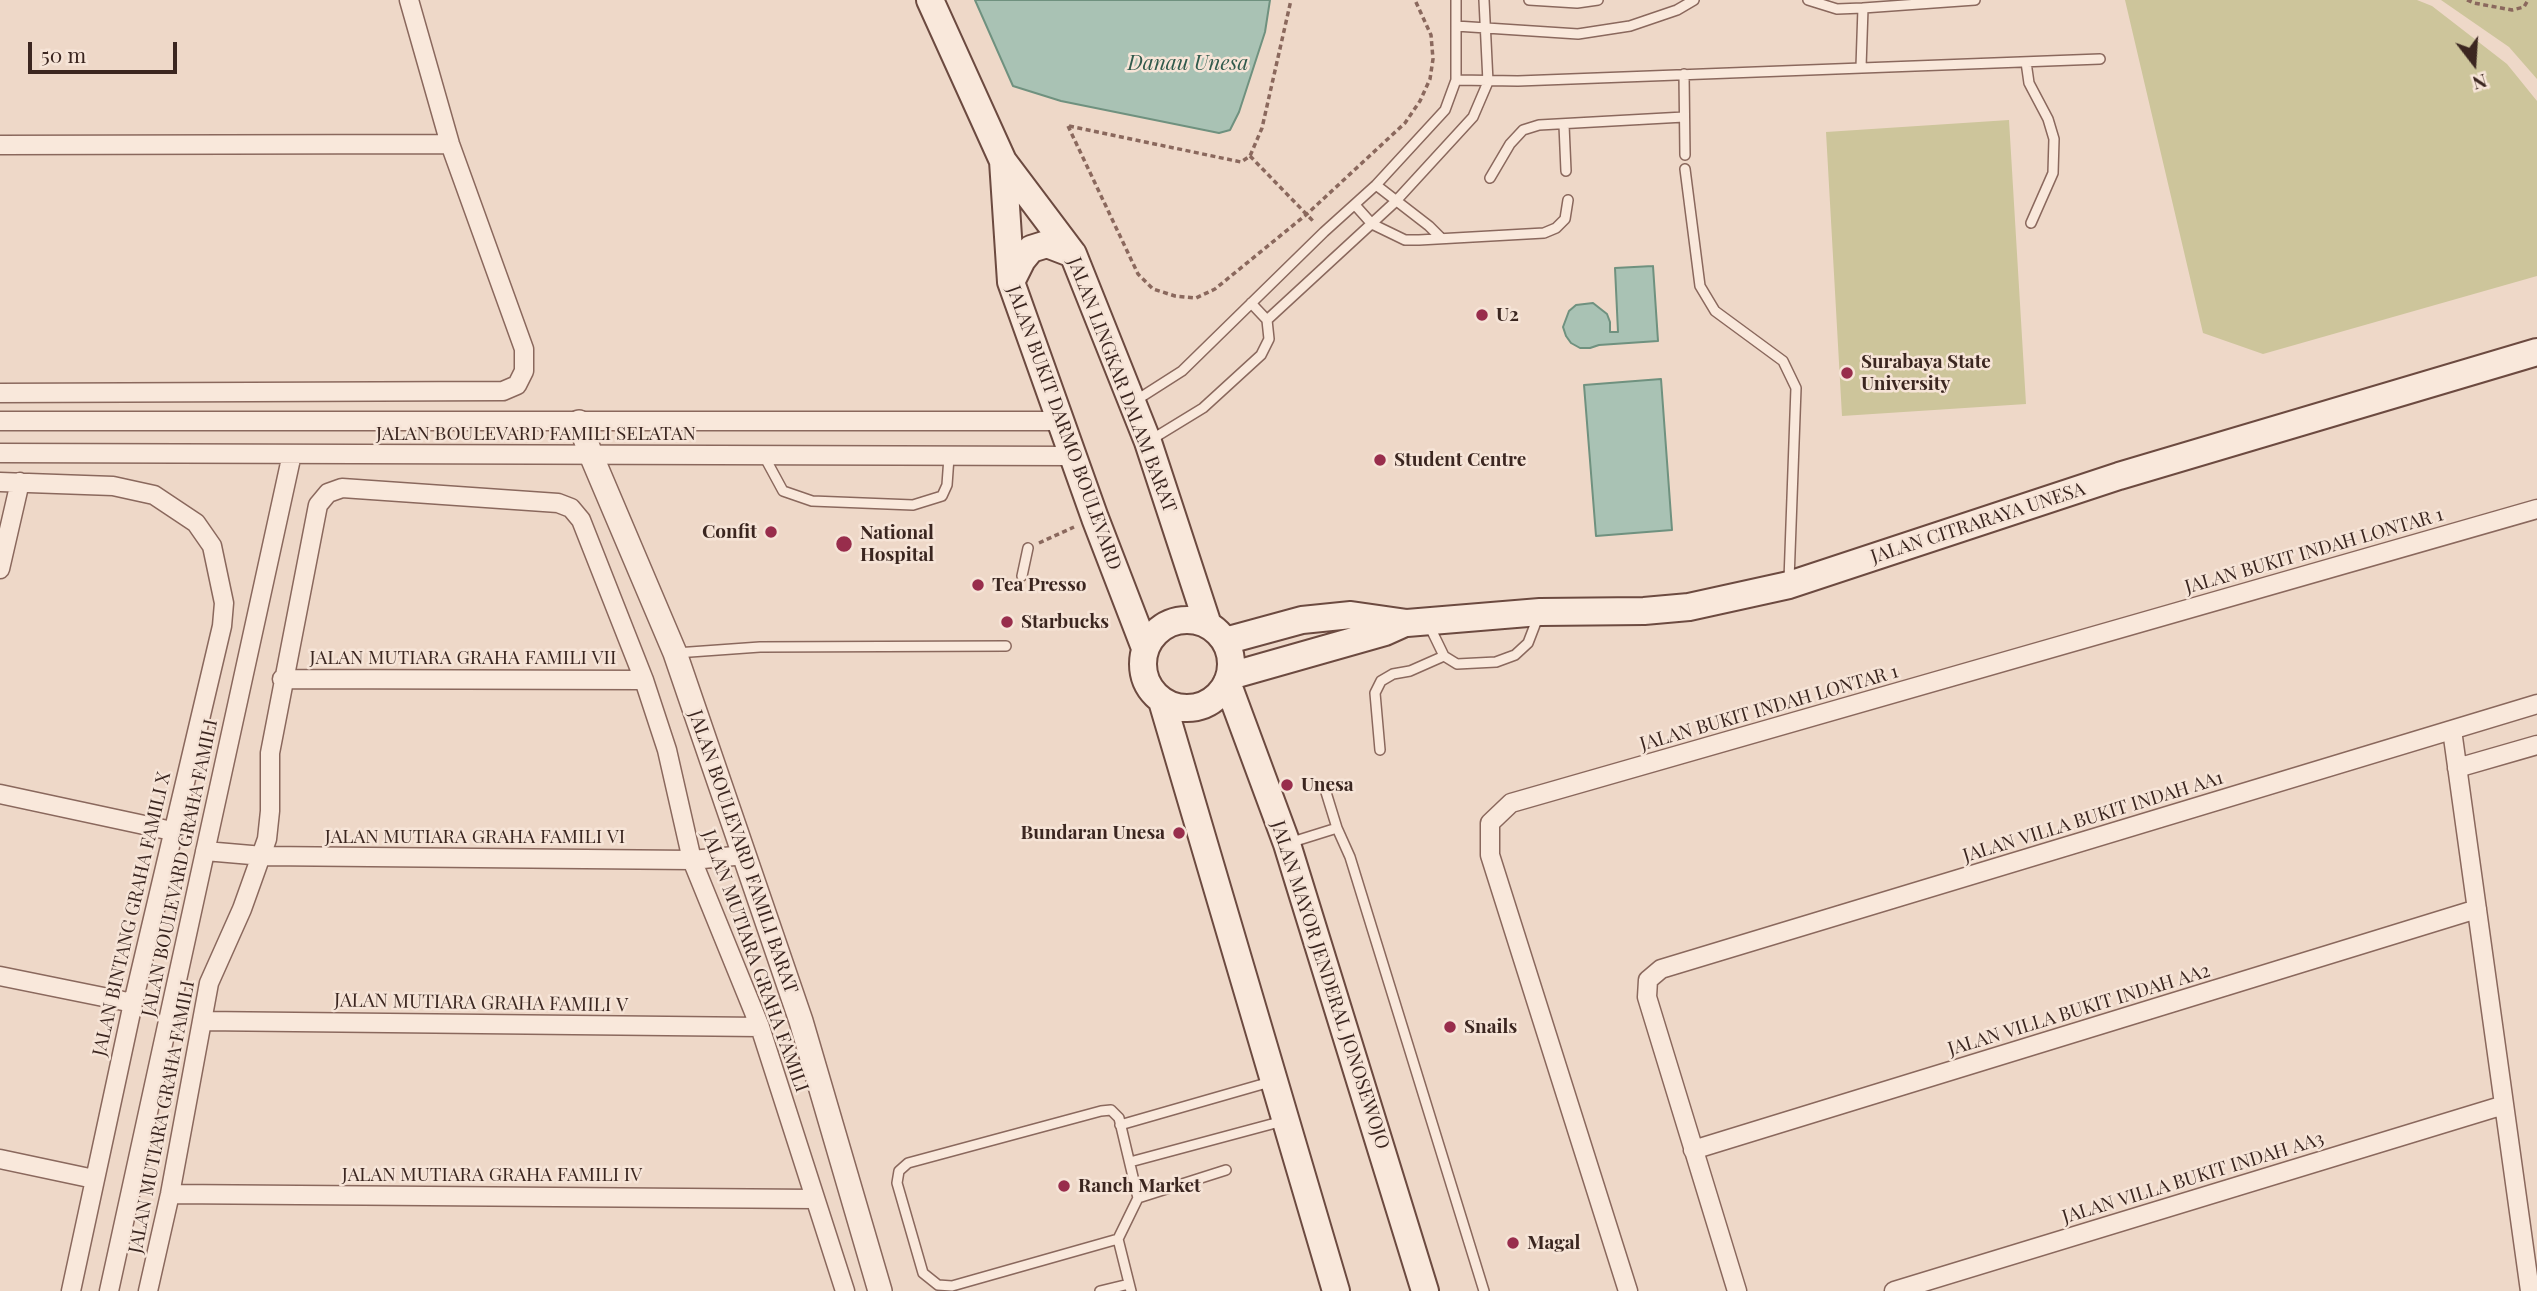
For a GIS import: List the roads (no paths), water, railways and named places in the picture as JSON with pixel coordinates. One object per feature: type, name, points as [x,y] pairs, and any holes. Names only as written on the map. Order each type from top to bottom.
[{"type":"main road","points":[[930,0],[1003,161]]},
{"type":"main road","name":"JALAN LINGKAR DALAM BARAT","points":[[1003,161],[1073,254],[1148,442],[1212,624]]},
{"type":"main road","name":"JALAN BUKIT DARMO BOULEVARD","points":[[1003,161],[1011,282],[1095,518],[1141,637]]},
{"type":"main road","points":[[1011,282],[1021,260],[1031,249],[1047,244],[1073,254]]},
{"type":"main road","name":"JALAN CITRARAYA UNESA","points":[[1212,624],[1351,615],[1417,622],[1539,612],[1644,611],[1689,607],[1788,585],[2119,477],[2537,352]]},
{"type":"main road","points":[[1179,620],[1212,624],[1230,652],[1228,679],[1220,693],[1199,707],[1186,709],[1162,701],[1153,693],[1143,672],[1141,637],[1153,635],[1179,620]]},
{"type":"main road","name":"JALAN CITRARAYA UNESA","points":[[1228,679],[1417,622]]},
{"type":"main road","name":"JALAN MAYOR JENDERAL JONOSEWOJO","points":[[1228,679],[1287,844],[1425,1291]]},
{"type":"main road","points":[[1162,701],[1336,1291]]},
{"type":"street","points":[[0,393],[503,391],[517,385],[524,371],[524,349],[450,144],[410,0]]},
{"type":"street","points":[[0,145],[450,144]]},
{"type":"street","name":"JALAN BOULEVARD FAMILI SELATAN","points":[[0,421],[1060,421]]},
{"type":"street","name":"JALAN BOULEVARD FAMILI BARAT","points":[[579,422],[676,653],[801,1021],[880,1291]]},
{"type":"street","name":"JALAN BOULEVARD FAMILI SELATAN","points":[[0,453],[1073,456]]},
{"type":"street","name":"JALAN BOULEVARD GRAHA FAMILI","points":[[109,1291],[292,454]]},
{"type":"street","points":[[0,482],[20,482],[0,569]]},
{"type":"street","name":"JALAN BINTANG GRAHA FAMILI X","points":[[20,482],[113,486],[154,495],[196,523],[212,546],[224,603],[222,626],[172,831],[71,1291]]},
{"type":"street","name":"JALAN MUTIARA GRAHA FAMILI","points":[[148,1291],[170,1194],[209,983],[263,856],[270,811],[270,753],[282,679],[318,505],[328,493],[342,488],[558,503],[571,508],[581,520],[644,680],[667,750],[692,860],[760,1027],[845,1291]]},
{"type":"street","name":"JALAN BUKIT INDAH LONTAR 1","points":[[1629,1291],[1490,855],[1490,823],[1511,803],[2537,509]]},
{"type":"street","name":"JALAN MUTIARA GRAHA FAMILI VII","points":[[282,679],[644,680]]},
{"type":"street","name":"JALAN VILLA BUKIT INDAH AA1","points":[[1693,1150],[1647,997],[1648,980],[1661,969],[2537,705]]},
{"type":"street","points":[[2452,730],[2530,1291]]},
{"type":"street","points":[[2457,768],[2537,745]]},
{"type":"street","points":[[0,794],[172,831]]},
{"type":"street","name":"JALAN MUTIARA GRAHA FAMILI VI","points":[[205,851],[263,856],[692,860],[745,855]]},
{"type":"street","name":"JALAN VILLA BUKIT INDAH AA2","points":[[1693,1150],[2477,909]]},
{"type":"street","points":[[0,976],[133,1003]]},
{"type":"street","name":"JALAN MUTIARA GRAHA FAMILI V","points":[[202,1020],[760,1027]]},
{"type":"street","name":"JALAN VILLA BUKIT INDAH AA3","points":[[1894,1291],[2504,1105]]},
{"type":"street","points":[[1693,1150],[1737,1291]]},
{"type":"street","points":[[0,1159],[94,1179]]},
{"type":"street","name":"JALAN MUTIARA GRAHA FAMILI IV","points":[[170,1194],[814,1199]]},
{"type":"lane","points":[[1131,404],[1182,371],[1376,185],[1445,110],[1456,80],[1457,0]]},
{"type":"lane","points":[[1267,320],[1395,202],[1473,117],[1488,82],[1484,0]]},
{"type":"lane","points":[[1529,0],[1577,3],[1598,0]]},
{"type":"lane","points":[[1457,26],[1578,34],[1630,26],[1676,10],[1694,0]]},
{"type":"lane","points":[[1808,0],[1837,9],[1975,0]]},
{"type":"lane","points":[[1861,68],[1863,9],[1870,0]]},
{"type":"lane","points":[[1456,80],[1488,82],[2100,59]]},
{"type":"lane","points":[[2026,62],[2029,83],[2048,119],[2054,139],[2053,173],[2031,223]]},
{"type":"lane","points":[[1684,74],[1685,155]]},
{"type":"lane","points":[[1490,177],[1510,144],[1523,130],[1539,125],[1684,117]]},
{"type":"lane","points":[[1564,125],[1566,171]]},
{"type":"lane","points":[[1685,169],[1700,286],[1715,311],[1783,361],[1796,387],[1788,585]]},
{"type":"lane","points":[[1376,185],[1441,238]]},
{"type":"lane","points":[[1355,205],[1372,224],[1405,240],[1544,233],[1556,228],[1565,219],[1568,200]]},
{"type":"lane","points":[[1148,442],[1203,408],[1261,355],[1269,339],[1267,320],[1251,303]]},
{"type":"lane","points":[[764,456],[783,491],[812,501],[914,505],[942,496],[947,485],[949,457]]},
{"type":"lane","points":[[1023,576],[1028,548]]},
{"type":"lane","points":[[1417,622],[1444,656],[1457,664],[1496,662],[1516,654],[1528,643],[1539,612]]},
{"type":"lane","points":[[676,653],[760,647],[1006,646]]},
{"type":"lane","points":[[1380,750],[1375,694],[1381,681],[1444,656]]},
{"type":"lane","points":[[1325,789],[1350,857],[1484,1291]]},
{"type":"lane","points":[[1287,844],[1338,828]]},
{"type":"lane","points":[[1120,1125],[1274,1081]]},
{"type":"lane","points":[[1100,1291],[1130,1288],[1118,1239],[1138,1198],[1119,1118],[1111,1110],[908,1163],[900,1171],[897,1183],[923,1273],[939,1288],[1118,1239]]},
{"type":"lane","points":[[1130,1162],[1285,1121]]},
{"type":"lane","points":[[1138,1198],[1226,1170]]},
{"type":"water","name":"Danau Unesa","points":[[975,0],[1270,0],[1265,32],[1239,112],[1230,130],[1219,133],[1061,101],[1013,86]]},
{"type":"water","points":[[1653,266],[1658,341],[1590,348],[1580,348],[1571,343],[1563,327],[1569,311],[1576,305],[1593,303],[1607,314],[1610,332],[1618,332],[1615,268]]},
{"type":"water","points":[[1661,379],[1672,530],[1596,536],[1584,385]]},
{"type":"place","name":"U2","points":[[1482,315]]},
{"type":"place","name":"Surabaya State University","points":[[1847,373]]},
{"type":"place","name":"Student Centre","points":[[1380,460]]},
{"type":"place","name":"Confit","points":[[771,532]]},
{"type":"place","name":"National Hospital","points":[[844,544]]},
{"type":"place","name":"Tea Presso","points":[[978,585]]},
{"type":"place","name":"Starbucks","points":[[1007,622]]},
{"type":"place","name":"Unesa","points":[[1287,785]]},
{"type":"place","name":"Bundaran Unesa","points":[[1179,833]]},
{"type":"place","name":"Snails","points":[[1450,1027]]},
{"type":"place","name":"Ranch Market","points":[[1064,1186]]},
{"type":"place","name":"Magal","points":[[1513,1243]]}]
